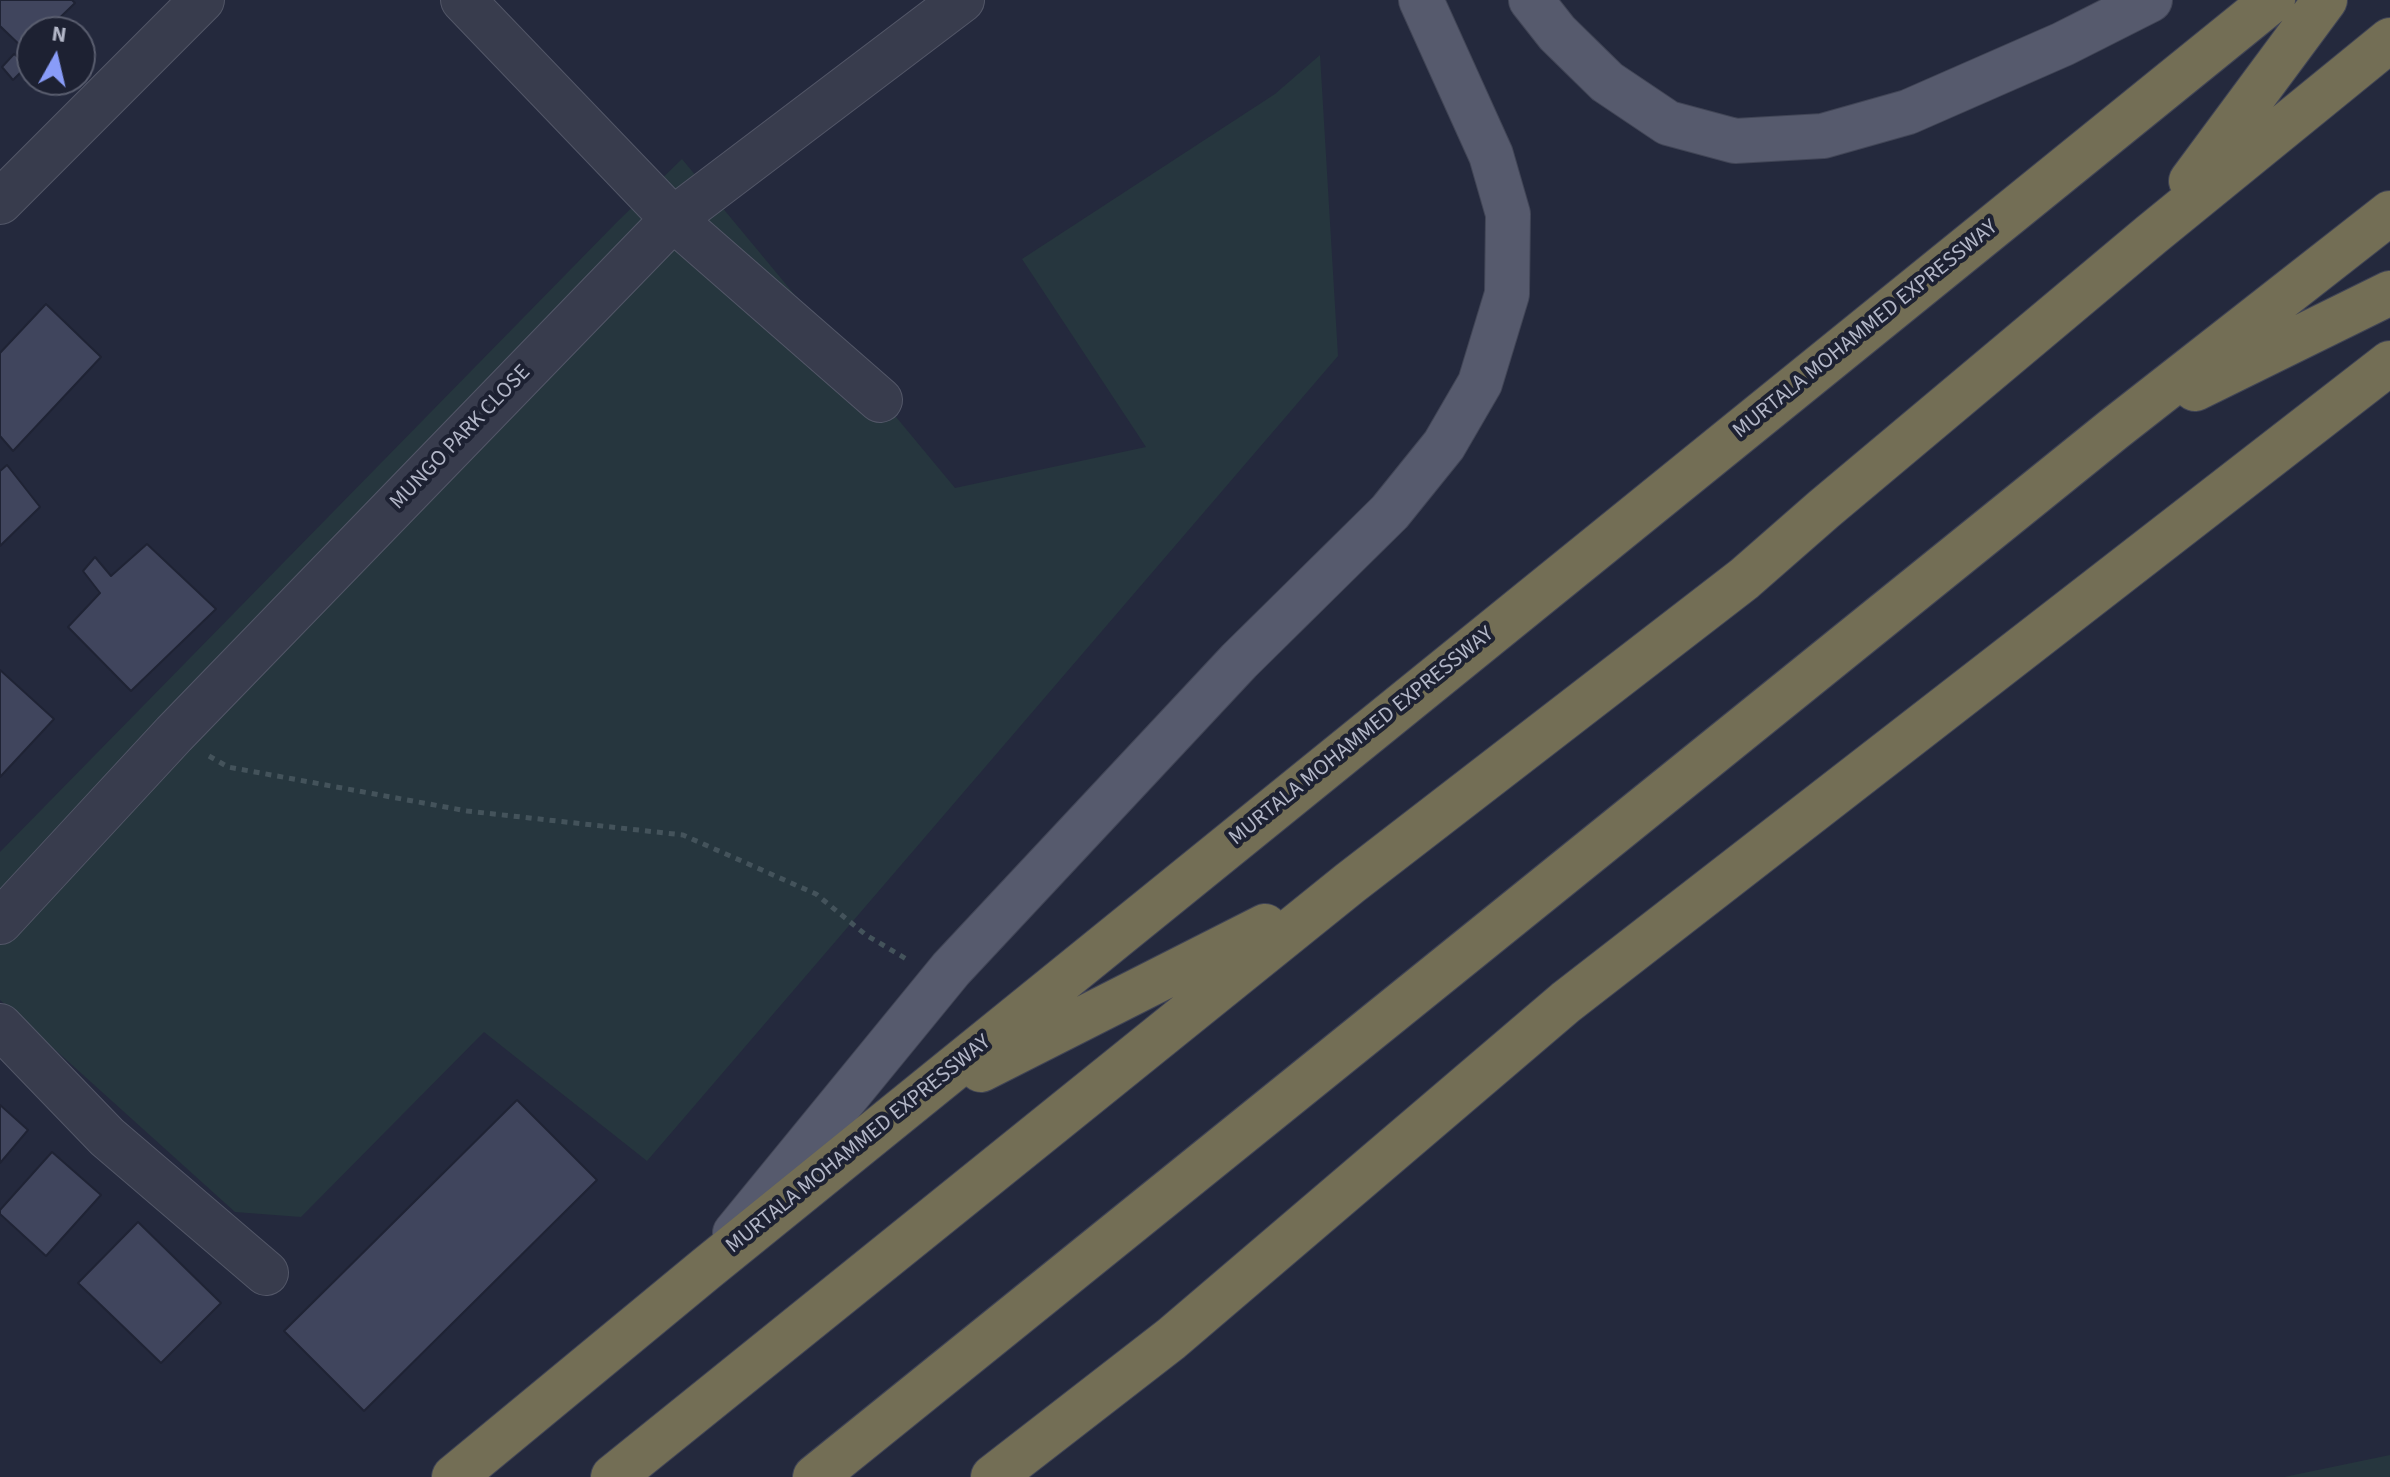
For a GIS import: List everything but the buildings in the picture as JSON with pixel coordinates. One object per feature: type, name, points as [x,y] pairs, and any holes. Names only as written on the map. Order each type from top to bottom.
[{"type":"highway","name":"MURTALA MOHAMMED EXPRESSWAY","points":[[454,1477],[707,1268],[2273,0]]},
{"type":"highway","points":[[2152,234],[2325,0]]},
{"type":"highway","points":[[613,1477],[1350,883],[1744,579],[2152,234],[2390,40]]},
{"type":"highway","points":[[815,1477],[2114,429],[2390,213]]},
{"type":"highway","points":[[2114,429],[2390,293]]},
{"type":"highway","points":[[993,1477],[1171,1339],[1566,1002],[2390,363]]},
{"type":"highway","points":[[901,1111],[1350,883]]},
{"type":"main road","points":[[707,1268],[951,969],[1239,661],[1390,512],[1444,445],[1480,383],[1507,294],[1508,214],[1491,155],[1421,0]]},
{"type":"main road","points":[[1531,0],[1557,33],[1607,82],[1668,123],[1735,141],[1823,136],[1908,112],[2063,44],[2150,0]]},
{"type":"street","points":[[0,202],[202,0]]},
{"type":"street","points":[[463,0],[673,219],[880,400]]},
{"type":"street","name":"MUNGO PARK CLOSE","points":[[0,922],[174,734],[673,219],[962,0]]},
{"type":"street","points":[[0,1026],[107,1137],[266,1273]]},
{"type":"path","points":[[174,734],[228,767],[467,811],[683,835],[816,894],[866,935],[913,962],[951,969]]},
{"type":"shaded area","points":[[1320,55],[1338,356],[647,1161],[484,1032],[301,1217],[235,1212],[0,1000],[0,852],[682,159],[955,488],[1146,447],[1022,259],[1275,94]]},
{"type":"shaded area","points":[[2390,1455],[2390,1477],[2284,1477]]}]
